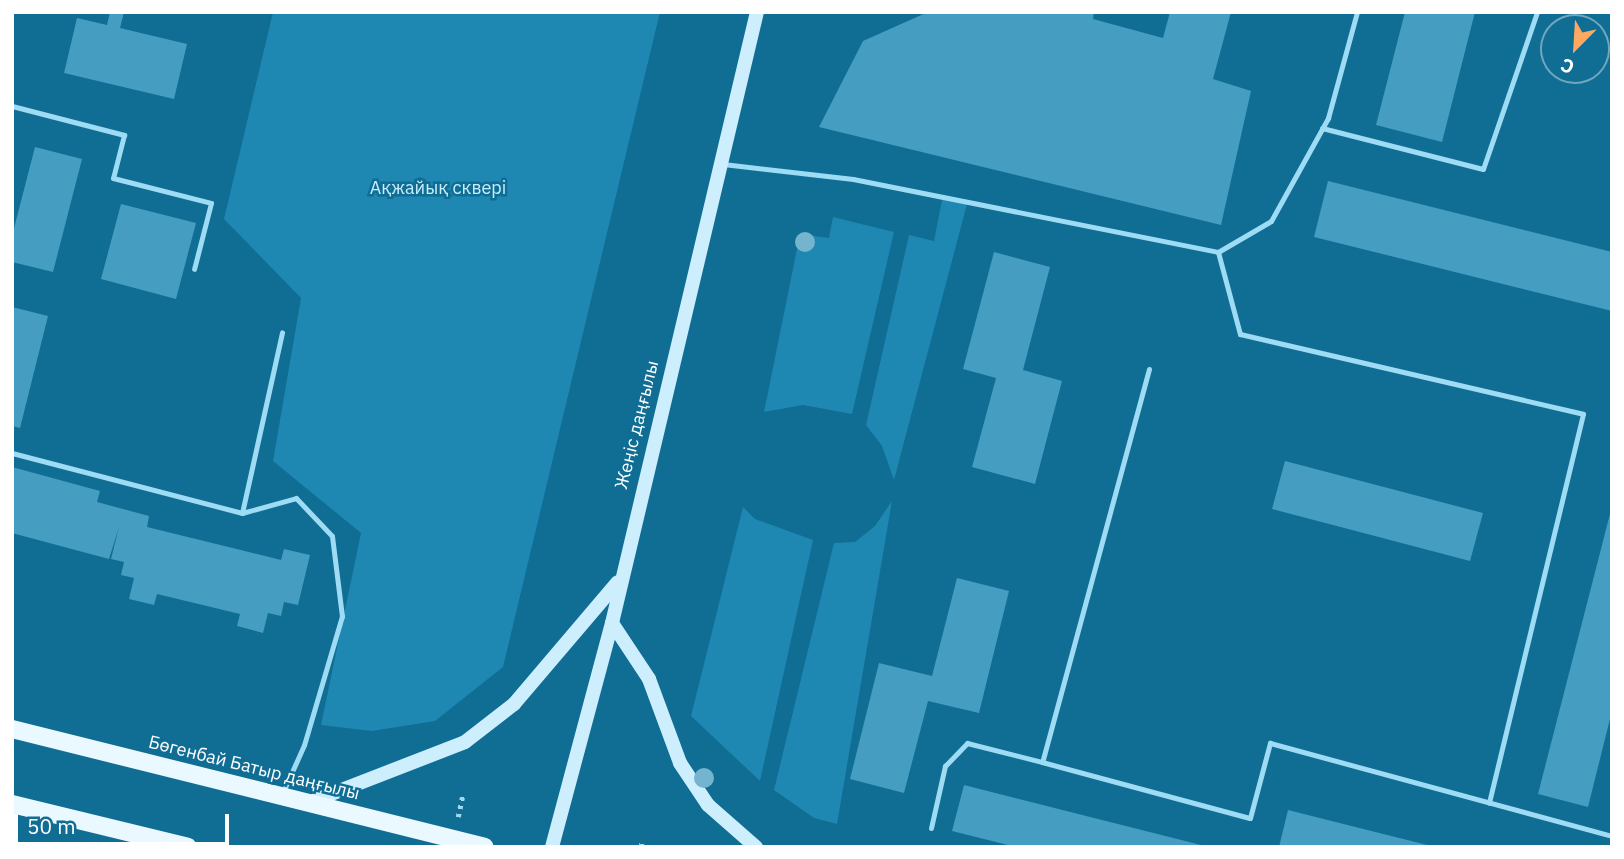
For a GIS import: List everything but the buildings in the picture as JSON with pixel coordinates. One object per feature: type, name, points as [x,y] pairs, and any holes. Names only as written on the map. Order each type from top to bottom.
[{"type":"main road","name":"Жеңіс даңғылы","points":[[552,847],[612,623],[619,580],[757,12]]},
{"type":"main road","points":[[308,803],[465,742],[514,704],[619,580]]},
{"type":"main road","points":[[612,623],[649,679],[680,763],[708,805],[756,847]]},
{"type":"main road","name":"Бөгенбай Батыр даңғылы","points":[[12,729],[485,847]]},
{"type":"main road","points":[[12,804],[188,847]]},
{"type":"lane","points":[[720,164],[853,179],[1218,252],[1270,220],[1322,128],[1357,12]]},
{"type":"lane","points":[[1322,128],[1483,169],[1537,12]]},
{"type":"lane","points":[[12,106],[124,135],[113,178],[211,203],[194,269]]},
{"type":"lane","points":[[1218,252],[1240,334],[1583,414],[1489,803]]},
{"type":"lane","points":[[242,513],[282,332]]},
{"type":"lane","points":[[1042,762],[1149,369]]},
{"type":"lane","points":[[12,453],[242,513],[296,498],[332,537],[342,616],[304,745],[282,796]]},
{"type":"lane","points":[[931,828],[945,766],[967,743],[1250,818],[1270,743],[1612,836]]},
{"type":"green space","name":"Ақжайық сквері","points":[[273,12],[660,12],[503,667],[435,721],[372,731],[321,725],[361,533],[273,461],[301,298],[224,219]]},
{"type":"green space","points":[[943,195],[967,204],[894,480],[882,446],[866,425],[909,235],[934,241]]},
{"type":"green space","points":[[833,217],[894,232],[852,414],[803,405],[764,412],[800,234],[829,238]]},
{"type":"green space","points":[[892,501],[837,824],[814,818],[774,790],[834,543],[855,542],[875,526]]},
{"type":"green space","points":[[743,507],[755,519],[813,540],[760,781],[691,716]]}]
